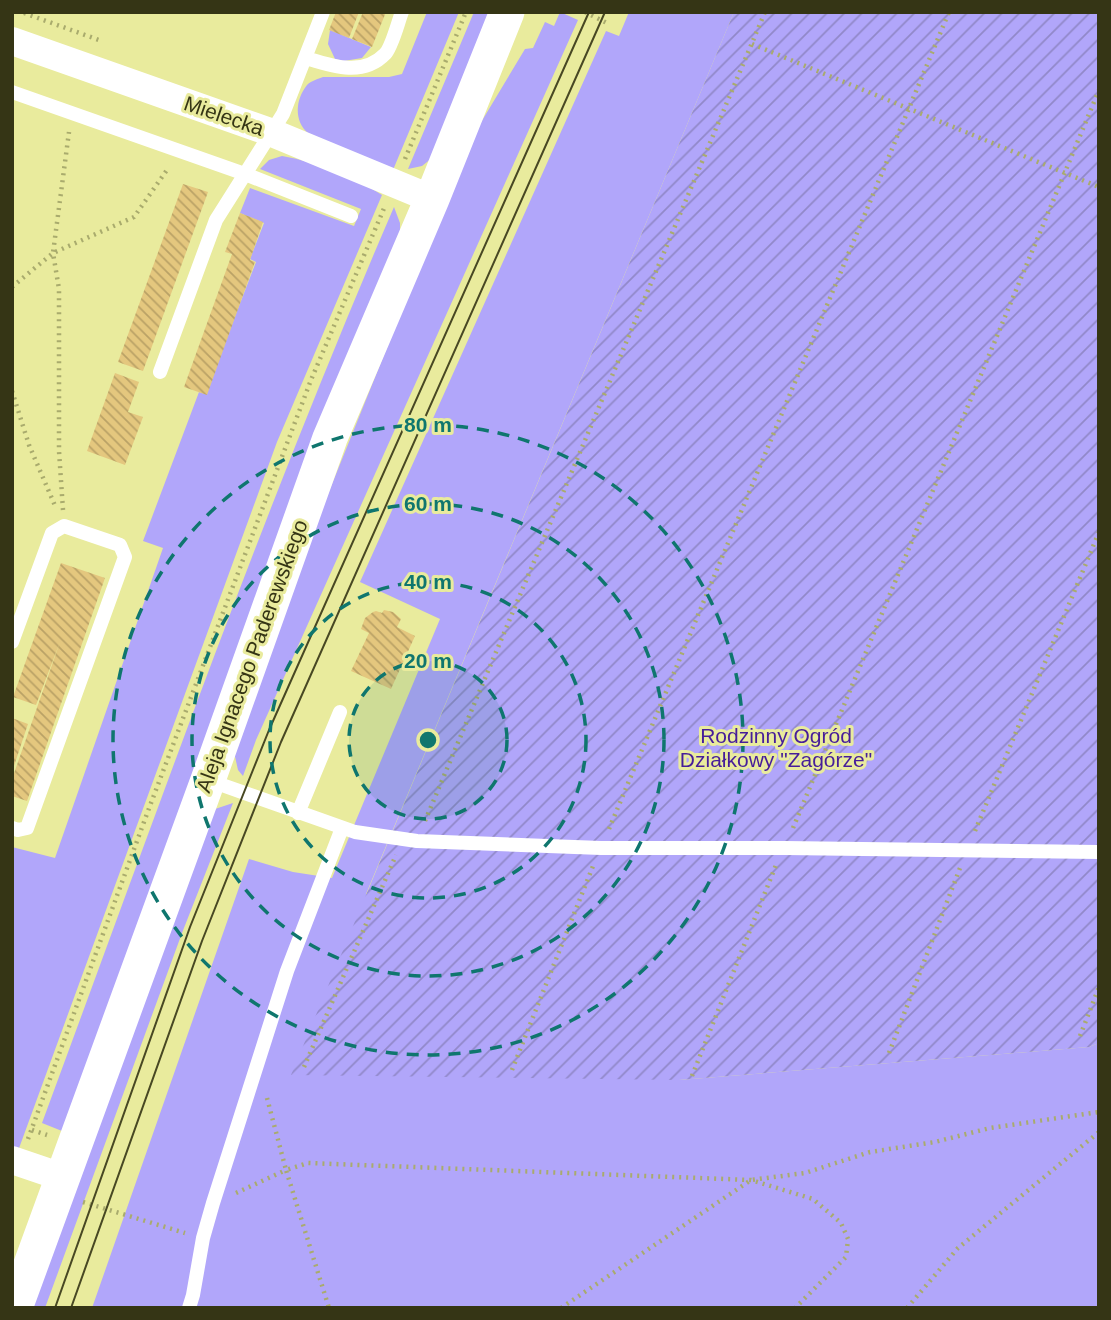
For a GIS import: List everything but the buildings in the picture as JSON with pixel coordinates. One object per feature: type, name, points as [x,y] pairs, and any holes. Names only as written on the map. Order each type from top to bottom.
[{"type":"street","name":"Aleja Ignacego Paderewskiego","points":[[15,1308],[71,1174],[330,438],[432,199],[507,12]]},
{"type":"street","name":"Mielecka","points":[[12,41],[270,132],[432,199]]},
{"type":"street","points":[[16,1162],[71,1174]]},
{"type":"lane","points":[[160,372],[216,220],[283,114],[323,12]]},
{"type":"lane","points":[[306,58],[338,68],[362,67],[386,53],[402,12]]},
{"type":"lane","points":[[12,92],[245,174],[351,216]]},
{"type":"lane","points":[[12,642],[52,533],[64,526],[120,545],[125,557],[27,828],[12,828]]},
{"type":"lane","points":[[298,813],[340,712]]},
{"type":"lane","points":[[208,780],[355,832],[410,840],[601,848],[1099,852]]},
{"type":"lane","points":[[189,1308],[213,1203],[288,971],[342,828]]},
{"type":"path","points":[[16,1162],[32,1130],[148,811],[311,380],[466,12]]},
{"type":"path","points":[[585,12],[609,24]]},
{"type":"path","points":[[304,1067],[410,840],[765,12]]},
{"type":"path","points":[[512,1070],[601,848],[949,12]]},
{"type":"path","points":[[752,44],[1099,187]]},
{"type":"path","points":[[692,1076],[1099,90]]},
{"type":"path","points":[[64,526],[59,451],[59,289],[53,253],[71,114]]},
{"type":"path","points":[[12,287],[53,253],[134,216],[180,152]]},
{"type":"path","points":[[12,391],[29,445],[64,526]]},
{"type":"path","points":[[889,1053],[967,850],[1099,532]]},
{"type":"path","points":[[1080,1036],[1099,987]]},
{"type":"path","points":[[258,1066],[286,1170],[329,1308]]},
{"type":"path","points":[[213,1203],[308,1163],[751,1180],[805,1173],[870,1152],[935,1142],[990,1128],[1099,1112]]},
{"type":"path","points":[[32,1130],[71,1174],[203,1238]]},
{"type":"path","points":[[907,1308],[958,1248],[1099,1132]]},
{"type":"path","points":[[561,1308],[751,1180]]},
{"type":"path","points":[[751,1180],[813,1199],[841,1223],[848,1239],[846,1257],[795,1308]]},
{"type":"green space","points":[[427,12],[459,12],[393,170],[308,133],[303,128],[298,116],[298,104],[307,85],[323,77],[389,77],[402,74]]},
{"type":"green space","points":[[474,12],[494,12],[432,158],[422,166],[408,169]]},
{"type":"green space","points":[[560,12],[578,20],[256,740],[243,776],[238,770],[234,752],[297,571],[471,139],[525,49],[533,48],[545,22],[554,26]]},
{"type":"green space","points":[[629,12],[734,12],[366,894],[679,1080],[1089,1047],[1099,1043],[1099,1308],[92,1308],[249,859],[293,872],[332,878],[440,619],[360,582],[606,31],[619,36]]},
{"type":"green space","name":"Rodzinny Ogród Działkowy \"Zagórze\"","points":[[734,12],[1099,12],[1099,1043],[1089,1047],[679,1080],[291,1075]]},
{"type":"green space","points":[[330,30],[371,47],[362,58],[344,61],[335,59],[328,44]]},
{"type":"green space","points":[[282,156],[334,171],[382,195],[277,442],[18,1151],[12,1149],[12,847],[55,858],[163,548],[143,541],[199,392],[205,394],[256,262],[250,259],[264,223],[240,213],[250,188],[354,226],[361,209],[260,169],[269,160]]},
{"type":"green space","points":[[394,207],[400,223],[400,233],[62,1131],[42,1123],[255,548]]},
{"type":"green space","points":[[233,803],[182,933],[45,1308],[32,1308],[212,810]]},
{"type":"tram line","points":[[55,1308],[190,927],[269,730],[589,12]]},
{"type":"tram line","points":[[71,1308],[202,941],[281,742],[605,12]]}]
